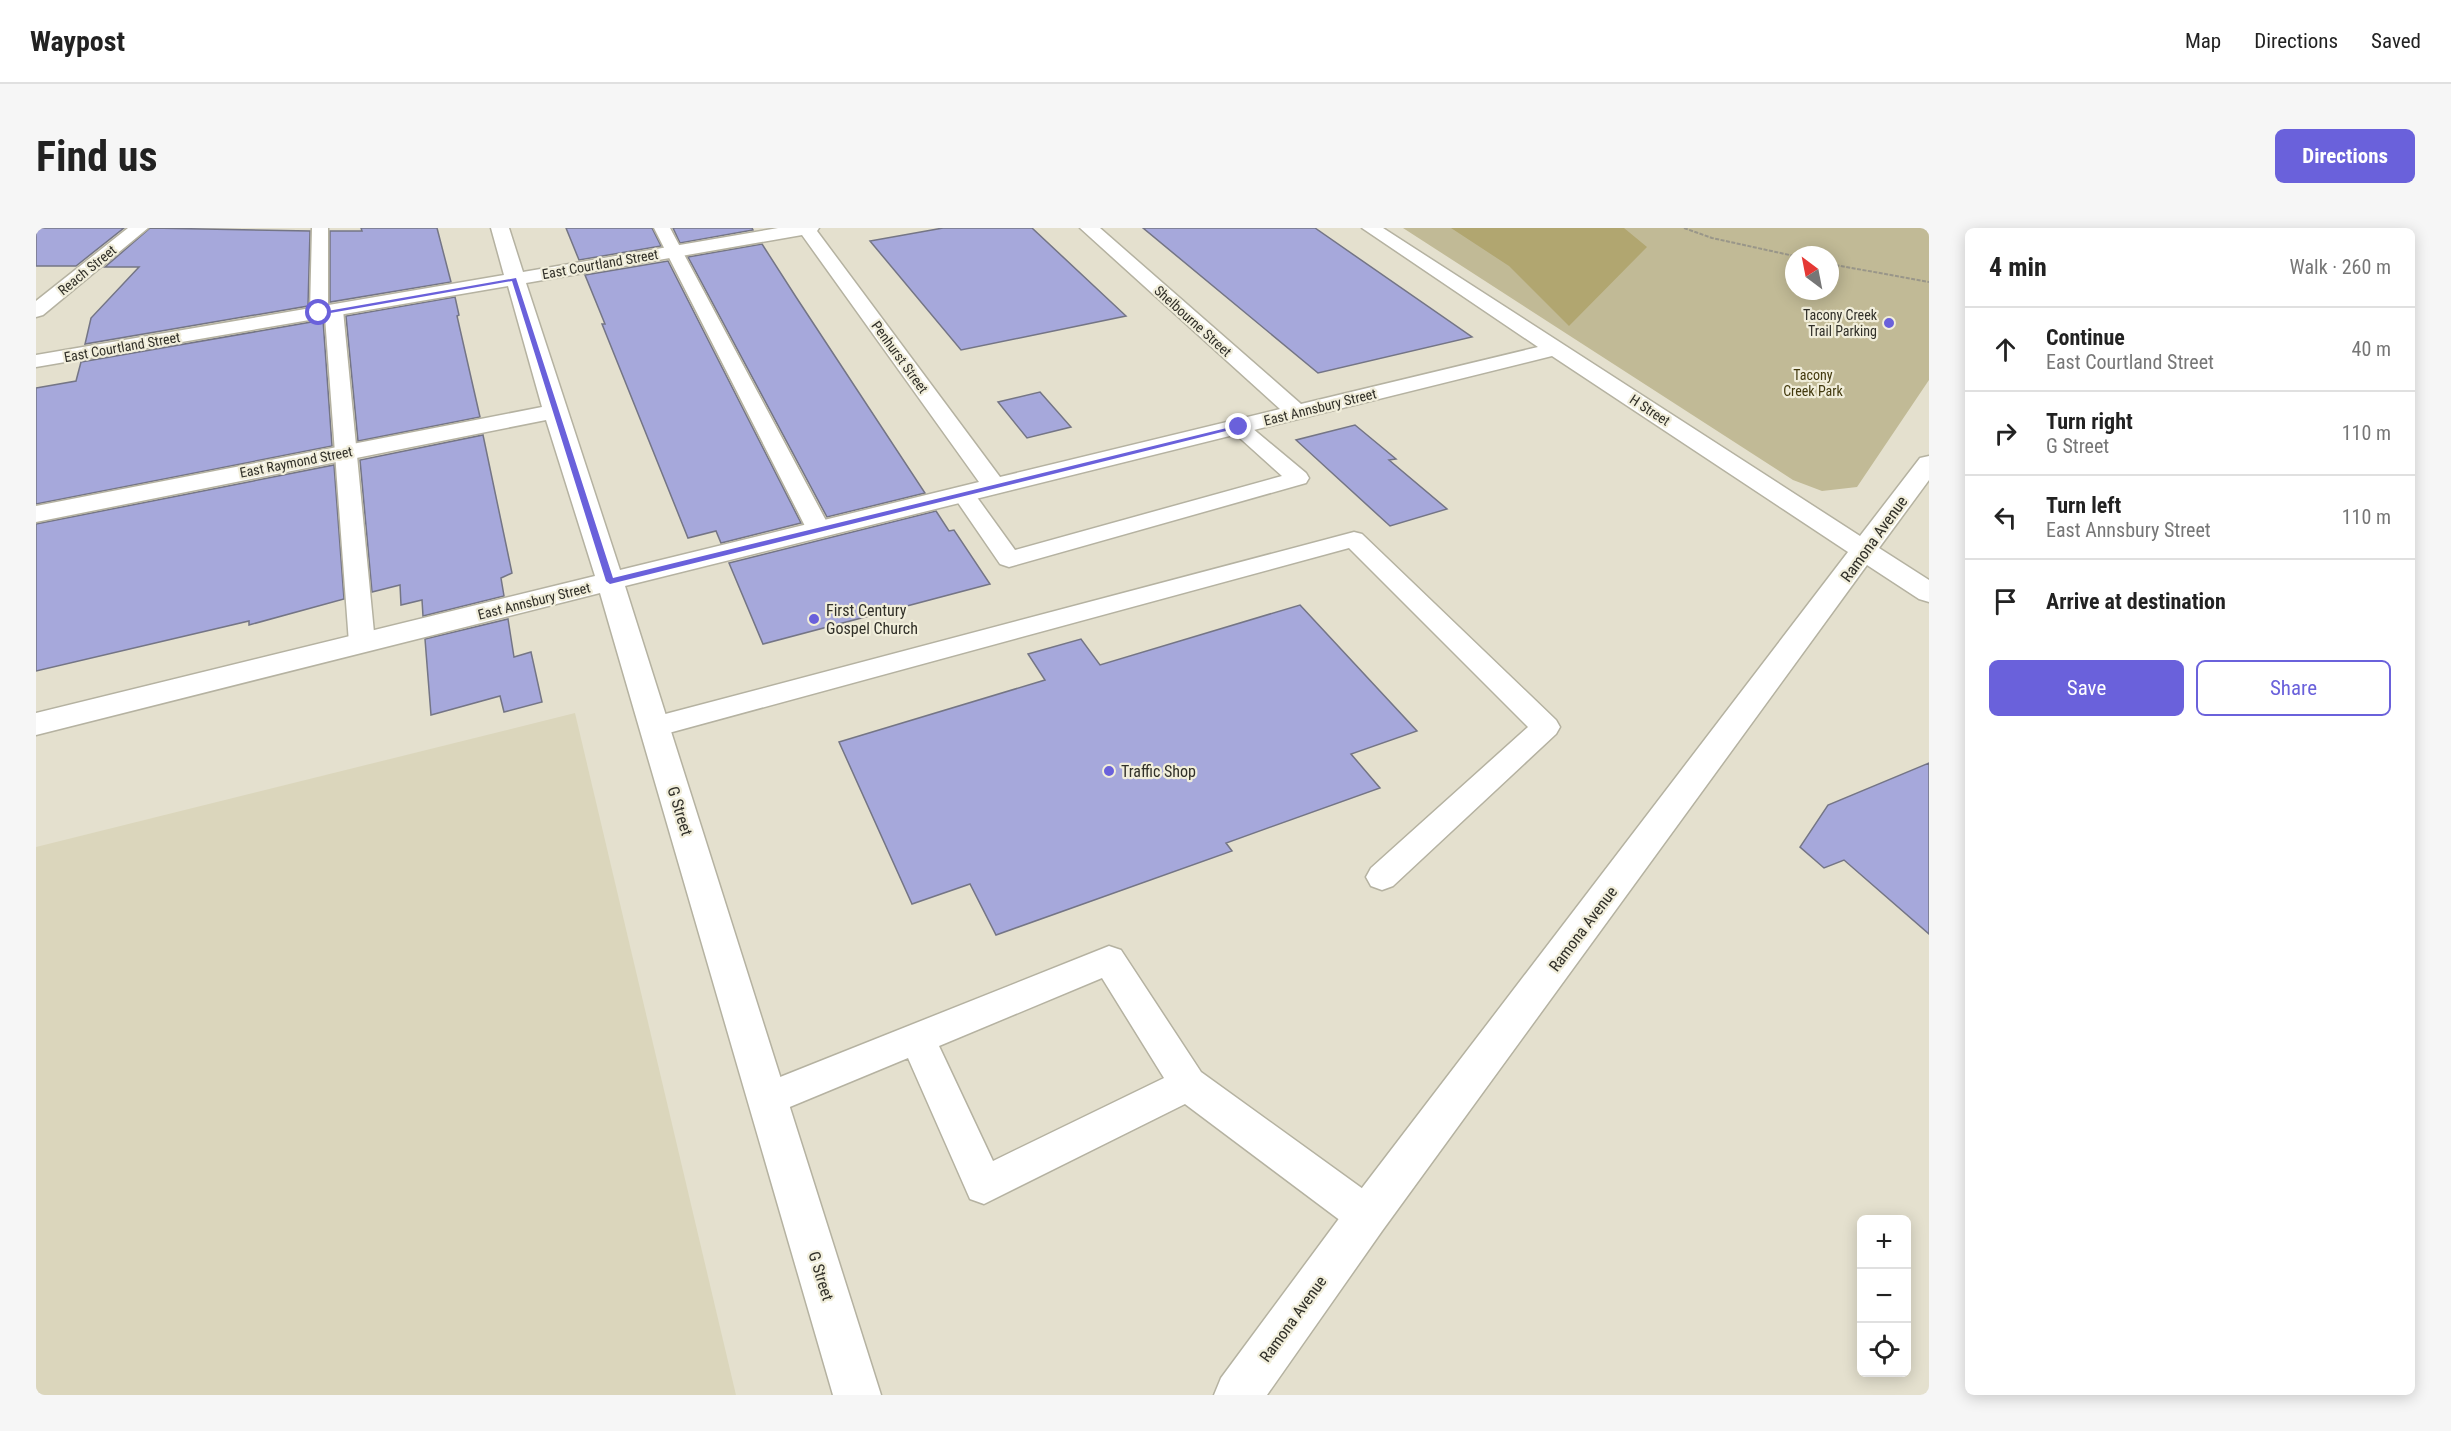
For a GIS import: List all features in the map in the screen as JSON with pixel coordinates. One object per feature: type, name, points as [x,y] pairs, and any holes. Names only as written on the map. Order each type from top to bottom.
[{"type":"street","name":"Reach Street","points":[[36,311],[139,228]]},
{"type":"street","name":"G Street","points":[[500,228],[555,411],[610,581],[857,1395]]},
{"type":"street","name":"East Courtland Street","points":[[36,362],[808,228]]},
{"type":"street","name":"Penhurst Street","points":[[808,228],[994,486]]},
{"type":"street","name":"Shelbourne Street","points":[[1089,228],[1297,413]]},
{"type":"street","name":"H Street","points":[[1371,228],[1929,593]]},
{"type":"street","name":"East Annsbury Street","points":[[36,724],[1556,349]]},
{"type":"street","name":"East Raymond Street","points":[[36,513],[555,411]]},
{"type":"street","name":"Ramona Avenue","points":[[1238,1395],[1367,1216],[1866,551],[1929,463]]},
{"type":"lane","points":[[320,228],[327,311],[346,452],[362,643]]},
{"type":"lane","points":[[662,228],[819,530]]},
{"type":"lane","points":[[963,494],[1009,559],[1298,478],[1239,427]]},
{"type":"lane","points":[[654,727],[1354,538],[1546,727],[1382,877]]},
{"type":"lane","points":[[768,1099],[1109,960],[1188,1084],[1367,1216]]},
{"type":"lane","points":[[917,1038],[984,1185],[1188,1084]]},
{"type":"path","points":[[1684,228],[1712,238],[1785,254]]},
{"type":"path","points":[[1839,266],[1929,282]]},
{"type":"shaded area","points":[[1451,228],[1624,228],[1647,247],[1569,326],[1509,266]]},
{"type":"shaded area","points":[[575,713],[736,1395],[36,1395],[36,847]]},
{"type":"green space","name":"Tacony Creek Park","points":[[1403,228],[1929,228],[1929,380],[1857,487],[1822,491],[1793,480]]},
{"type":"building","points":[[36,228],[124,228],[76,266],[36,266]]},
{"type":"building","points":[[150,228],[310,231],[308,306],[85,344],[91,318],[139,267],[105,267]]},
{"type":"building","points":[[361,228],[437,228],[451,282],[330,302],[330,231],[362,231]]},
{"type":"building","points":[[566,228],[652,228],[661,246],[579,260]]},
{"type":"building","points":[[673,228],[752,228],[753,230],[680,243]]},
{"type":"building","points":[[943,228],[1032,228],[1126,316],[961,350],[870,241]]},
{"type":"building","points":[[1143,228],[1315,228],[1472,337],[1318,373]]},
{"type":"building","points":[[762,244],[925,493],[827,517],[688,257]]},
{"type":"building","points":[[668,261],[801,523],[721,543],[716,531],[688,538],[602,324],[605,324],[585,275]]},
{"type":"building","points":[[455,297],[459,315],[457,316],[480,417],[358,441],[346,316]]},
{"type":"building","points":[[323,320],[332,446],[36,504],[36,388],[76,381],[81,362]]},
{"type":"building","points":[[1040,392],[1071,427],[1027,438],[998,402]]},
{"type":"building","points":[[1355,425],[1396,459],[1389,460],[1447,509],[1390,526],[1296,440]]},
{"type":"building","points":[[483,435],[512,573],[501,578],[504,596],[423,616],[422,600],[401,605],[400,585],[372,592],[360,460]]},
{"type":"building","points":[[334,465],[344,599],[249,625],[249,621],[36,671],[36,524]]},
{"type":"building","points":[[936,511],[949,531],[954,530],[990,584],[763,644],[729,563]]},
{"type":"building","name":"Traffic Shop","points":[[1300,605],[1417,731],[1351,754],[1380,788],[1226,843],[1232,851],[996,935],[970,884],[912,904],[839,742],[1045,680],[1028,654],[1081,639],[1100,665]]},
{"type":"building","points":[[508,619],[514,657],[531,652],[542,702],[504,712],[500,696],[431,715],[425,639]]},
{"type":"building","points":[[1929,763],[1929,934],[1844,860],[1824,868],[1800,847],[1828,805]]},
{"type":"place","name":"Tacony Creek Trail Parking","points":[[1889,323]]},
{"type":"place","name":"First Century Gospel Church","points":[[814,619]]},
{"type":"place","name":"Traffic Shop","points":[[1109,771]]},
{"type":"route","points":[[319,313],[514,279],[610,581],[1239,427]]}]
